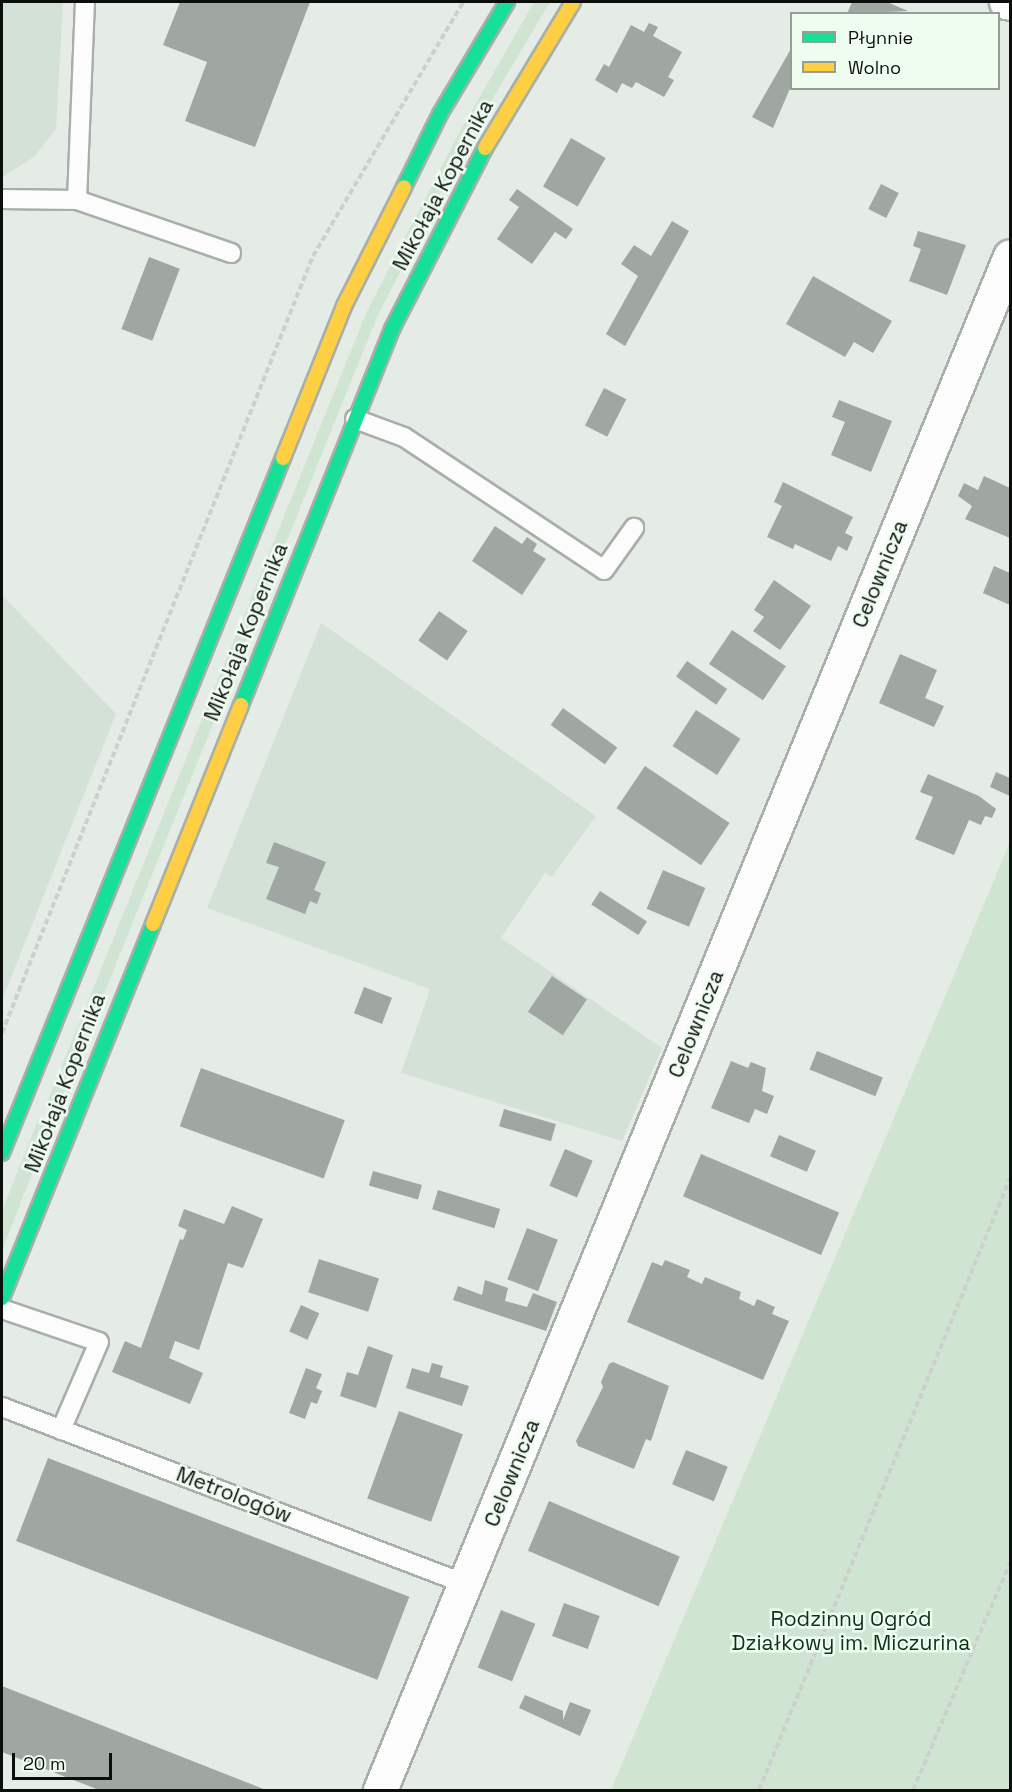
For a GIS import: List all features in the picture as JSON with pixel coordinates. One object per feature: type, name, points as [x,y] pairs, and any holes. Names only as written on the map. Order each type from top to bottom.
[{"type":"main road","name":"Mikołaja Kopernika","points":[[2,1153],[344,306],[435,124],[507,2]]},
{"type":"main road","name":"Mikołaja Kopernika","points":[[2,1298],[392,329],[472,170],[573,2]]},
{"type":"street","points":[[1006,2],[1011,3]]},
{"type":"street","name":"Celownicza","points":[[380,1791],[1011,256]]},
{"type":"lane","points":[[77,200],[85,2]]},
{"type":"lane","points":[[2,199],[77,200],[231,253]]},
{"type":"lane","points":[[355,418],[404,437],[604,570],[634,528]]},
{"type":"lane","points":[[2,1309],[99,1342],[61,1430]]},
{"type":"lane","name":"Metrologów","points":[[2,1407],[466,1584]]},
{"type":"path","points":[[2,1033],[314,256],[463,2]]},
{"type":"path","points":[[759,1791],[1011,1178]]},
{"type":"path","points":[[913,1791],[1011,1563]]},
{"type":"shaded area","points":[[2,2],[63,2],[56,129],[34,157],[2,177]]},
{"type":"shaded area","points":[[2,595],[116,714],[2,1000]]},
{"type":"shaded area","points":[[321,623],[596,816],[552,877],[545,873],[501,938],[662,1048],[622,1141],[401,1073],[430,989],[207,908]]},
{"type":"green space","points":[[534,2],[550,2],[467,142],[378,315],[60,1103],[48,1100],[367,311],[458,135]]},
{"type":"green space","name":"Rodzinny Ogród Działkowy im. Miczurina","points":[[1010,842],[1010,1790],[611,1790]]},
{"type":"green space","points":[[38,1120],[51,1125],[2,1251],[2,1211]]},
{"type":"building","points":[[180,2],[310,2],[255,147],[185,121],[207,62],[163,45]]},
{"type":"building","points":[[852,2],[887,2],[908,11],[888,12],[848,12]]},
{"type":"building","points":[[649,23],[658,27],[653,36],[682,52],[668,77],[674,80],[664,97],[636,82],[632,88],[622,83],[617,93],[595,80],[604,64],[609,67],[631,25],[644,32]]},
{"type":"building","points":[[790,50],[790,89],[773,128],[752,117]]},
{"type":"building","points":[[571,138],[606,158],[578,206],[543,186]]},
{"type":"building","points":[[881,184],[899,193],[886,218],[868,209]]},
{"type":"building","points":[[517,189],[573,229],[566,239],[555,232],[532,264],[497,239],[519,207],[509,200]]},
{"type":"building","points":[[672,221],[689,231],[625,346],[606,334],[638,276],[621,264],[634,245],[651,256]]},
{"type":"building","points":[[918,231],[966,245],[947,295],[909,281],[921,249],[913,246]]},
{"type":"building","points":[[149,257],[180,269],[152,341],[121,329]]},
{"type":"building","points":[[813,276],[892,321],[873,353],[854,342],[845,357],[786,324]]},
{"type":"building","points":[[604,388],[626,399],[607,437],[585,425]]},
{"type":"building","points":[[839,400],[892,421],[871,472],[831,455],[845,422],[832,417]]},
{"type":"building","points":[[984,476],[1010,488],[1010,538],[965,519],[972,506],[958,496],[964,483],[978,490]]},
{"type":"building","points":[[783,482],[853,517],[845,533],[853,537],[847,551],[838,546],[831,561],[795,544],[793,549],[767,537],[782,506],[774,502]]},
{"type":"building","points":[[495,526],[522,544],[527,537],[537,544],[533,551],[546,559],[522,595],[472,561]]},
{"type":"building","points":[[994,566],[1010,573],[1010,605],[983,593]]},
{"type":"building","points":[[774,580],[811,606],[780,650],[753,631],[764,617],[754,610]]},
{"type":"building","points":[[439,611],[468,631],[447,661],[418,640]]},
{"type":"building","points":[[732,630],[786,666],[763,700],[709,664]]},
{"type":"building","points":[[900,654],[937,670],[925,698],[944,706],[934,727],[879,703]]},
{"type":"building","points":[[687,661],[727,689],[716,705],[676,677]]},
{"type":"building","points":[[563,708],[617,747],[605,764],[551,725]]},
{"type":"building","points":[[696,710],[740,739],[717,775],[673,746]]},
{"type":"building","points":[[645,766],[730,823],[701,865],[616,808]]},
{"type":"building","points":[[996,772],[1010,778],[1010,796],[990,787]]},
{"type":"building","points":[[928,774],[979,796],[996,809],[992,818],[985,816],[981,825],[969,820],[954,855],[915,839],[933,797],[920,792]]},
{"type":"building","points":[[274,842],[326,862],[314,890],[321,893],[317,904],[310,901],[305,914],[266,899],[279,867],[266,863]]},
{"type":"building","points":[[663,870],[705,888],[689,927],[647,909]]},
{"type":"building","points":[[600,891],[647,921],[638,935],[591,904]]},
{"type":"building","points":[[552,976],[587,999],[563,1035],[528,1012]]},
{"type":"building","points":[[364,987],[392,998],[382,1024],[354,1013]]},
{"type":"building","points":[[817,1051],[883,1078],[875,1096],[810,1070]]},
{"type":"building","points":[[731,1061],[748,1068],[751,1062],[766,1068],[762,1091],[774,1096],[767,1114],[755,1109],[749,1123],[711,1108]]},
{"type":"building","points":[[201,1068],[345,1120],[324,1179],[180,1126]]},
{"type":"building","points":[[504,1109],[556,1124],[551,1141],[499,1126]]},
{"type":"building","points":[[779,1135],[816,1151],[807,1172],[770,1156]]},
{"type":"building","points":[[565,1149],[593,1161],[577,1198],[549,1186]]},
{"type":"building","points":[[701,1154],[839,1213],[821,1255],[683,1196]]},
{"type":"building","points":[[373,1171],[422,1185],[418,1199],[369,1185]]},
{"type":"building","points":[[438,1190],[500,1209],[494,1228],[432,1209]]},
{"type":"building","points":[[232,1206],[263,1219],[243,1268],[228,1263],[199,1350],[175,1341],[169,1358],[203,1373],[190,1404],[112,1372],[125,1341],[141,1348],[180,1239],[183,1240],[187,1230],[178,1226],[184,1209],[224,1224]]},
{"type":"building","points":[[527,1228],[558,1240],[538,1291],[507,1279]]},
{"type":"building","points":[[319,1259],[379,1278],[368,1312],[308,1292]]},
{"type":"building","points":[[665,1260],[690,1270],[687,1277],[702,1284],[705,1277],[741,1292],[739,1299],[754,1306],[757,1299],[775,1307],[772,1314],[789,1321],[763,1380],[627,1322],[652,1262],[662,1266]]},
{"type":"building","points":[[485,1280],[508,1288],[505,1301],[527,1307],[533,1293],[557,1302],[546,1331],[453,1300],[458,1286],[482,1295]]},
{"type":"building","points":[[301,1305],[319,1313],[307,1340],[289,1331]]},
{"type":"building","points":[[368,1346],[393,1355],[376,1408],[340,1396],[347,1372],[358,1375]]},
{"type":"building","points":[[613,1362],[669,1386],[651,1441],[646,1439],[634,1469],[578,1446],[576,1441],[603,1387],[601,1382],[609,1364]]},
{"type":"building","points":[[432,1363],[443,1366],[440,1377],[469,1386],[462,1406],[406,1388],[412,1368],[429,1373]]},
{"type":"building","points":[[306,1368],[322,1374],[316,1388],[322,1391],[317,1404],[311,1402],[305,1419],[289,1413]]},
{"type":"building","points":[[399,1411],[463,1434],[431,1522],[367,1498]]},
{"type":"building","points":[[686,1450],[728,1467],[714,1501],[672,1484]]},
{"type":"building","points":[[48,1458],[409,1597],[377,1680],[16,1541]]},
{"type":"building","points":[[549,1501],[680,1556],[659,1606],[528,1551]]},
{"type":"building","points":[[564,1603],[600,1616],[588,1649],[552,1636]]},
{"type":"building","points":[[501,1610],[535,1624],[512,1681],[478,1667]]},
{"type":"building","points":[[2,1686],[266,1790],[99,1790],[2,1752]]},
{"type":"building","points":[[525,1695],[563,1711],[563,1720],[570,1702],[591,1710],[580,1736],[519,1708]]},
{"type":"traffic: fast","points":[[404,187],[440,114],[507,2]]},
{"type":"traffic: fast","points":[[241,705],[392,329],[485,148]]},
{"type":"traffic: fast","points":[[2,1153],[283,458]]},
{"type":"traffic: fast","points":[[2,1298],[153,924]]},
{"type":"traffic: slow","points":[[485,148],[573,2]]},
{"type":"traffic: slow","points":[[283,458],[344,306],[404,187]]},
{"type":"traffic: slow","points":[[153,924],[241,705]]}]
